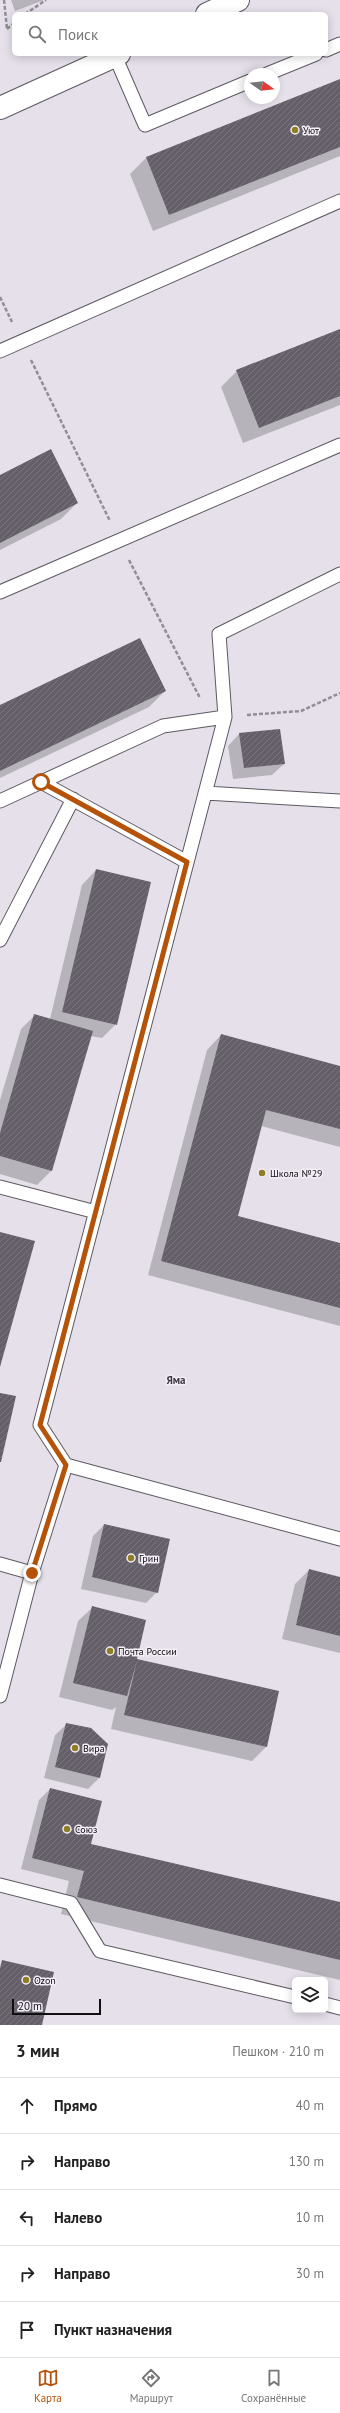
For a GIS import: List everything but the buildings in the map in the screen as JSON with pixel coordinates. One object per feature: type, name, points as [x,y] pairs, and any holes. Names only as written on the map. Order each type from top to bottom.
[{"type":"street","points":[[211,12],[238,0]]},
{"type":"street","points":[[0,108],[115,56]]},
{"type":"lane","points":[[328,49],[340,44]]},
{"type":"lane","points":[[117,56],[145,125],[244,84]]},
{"type":"lane","points":[[280,69],[311,56]]},
{"type":"lane","points":[[0,351],[340,201]]},
{"type":"lane","points":[[0,592],[119,539],[340,445]]},
{"type":"lane","points":[[340,574],[219,634],[225,717],[40,1425],[66,1465],[340,1539]]},
{"type":"lane","points":[[0,801],[163,726],[225,717]]},
{"type":"lane","points":[[41,782],[187,862]]},
{"type":"lane","points":[[205,793],[340,801]]},
{"type":"lane","points":[[0,940],[73,799]]},
{"type":"lane","points":[[0,1187],[96,1212]]},
{"type":"lane","points":[[0,1696],[32,1573],[66,1465]]},
{"type":"lane","points":[[0,1564],[32,1573]]},
{"type":"lane","points":[[0,1885],[71,1903],[100,1951],[292,1996]]},
{"type":"lane","points":[[328,2005],[340,2008]]},
{"type":"path","points":[[4,0],[7,29],[12,25]]},
{"type":"path","points":[[28,12],[46,0]]},
{"type":"path","points":[[0,297],[187,676]]},
{"type":"path","points":[[225,717],[301,710],[340,693]]},
{"type":"place","name":"Уют","points":[[295,130]]},
{"type":"place","name":"Школа №29","points":[[262,1173]]},
{"type":"place","name":"Грин","points":[[131,1558]]},
{"type":"place","name":"Почта России","points":[[110,1651]]},
{"type":"place","name":"Вира","points":[[75,1748]]},
{"type":"place","name":"Союз","points":[[67,1829]]},
{"type":"place","name":"Ozon","points":[[26,1980]]},
{"type":"district","name":"Яма","points":[[176,1380]]},
{"type":"route","points":[[32,1573],[66,1465],[40,1425],[187,862],[41,782]]}]
